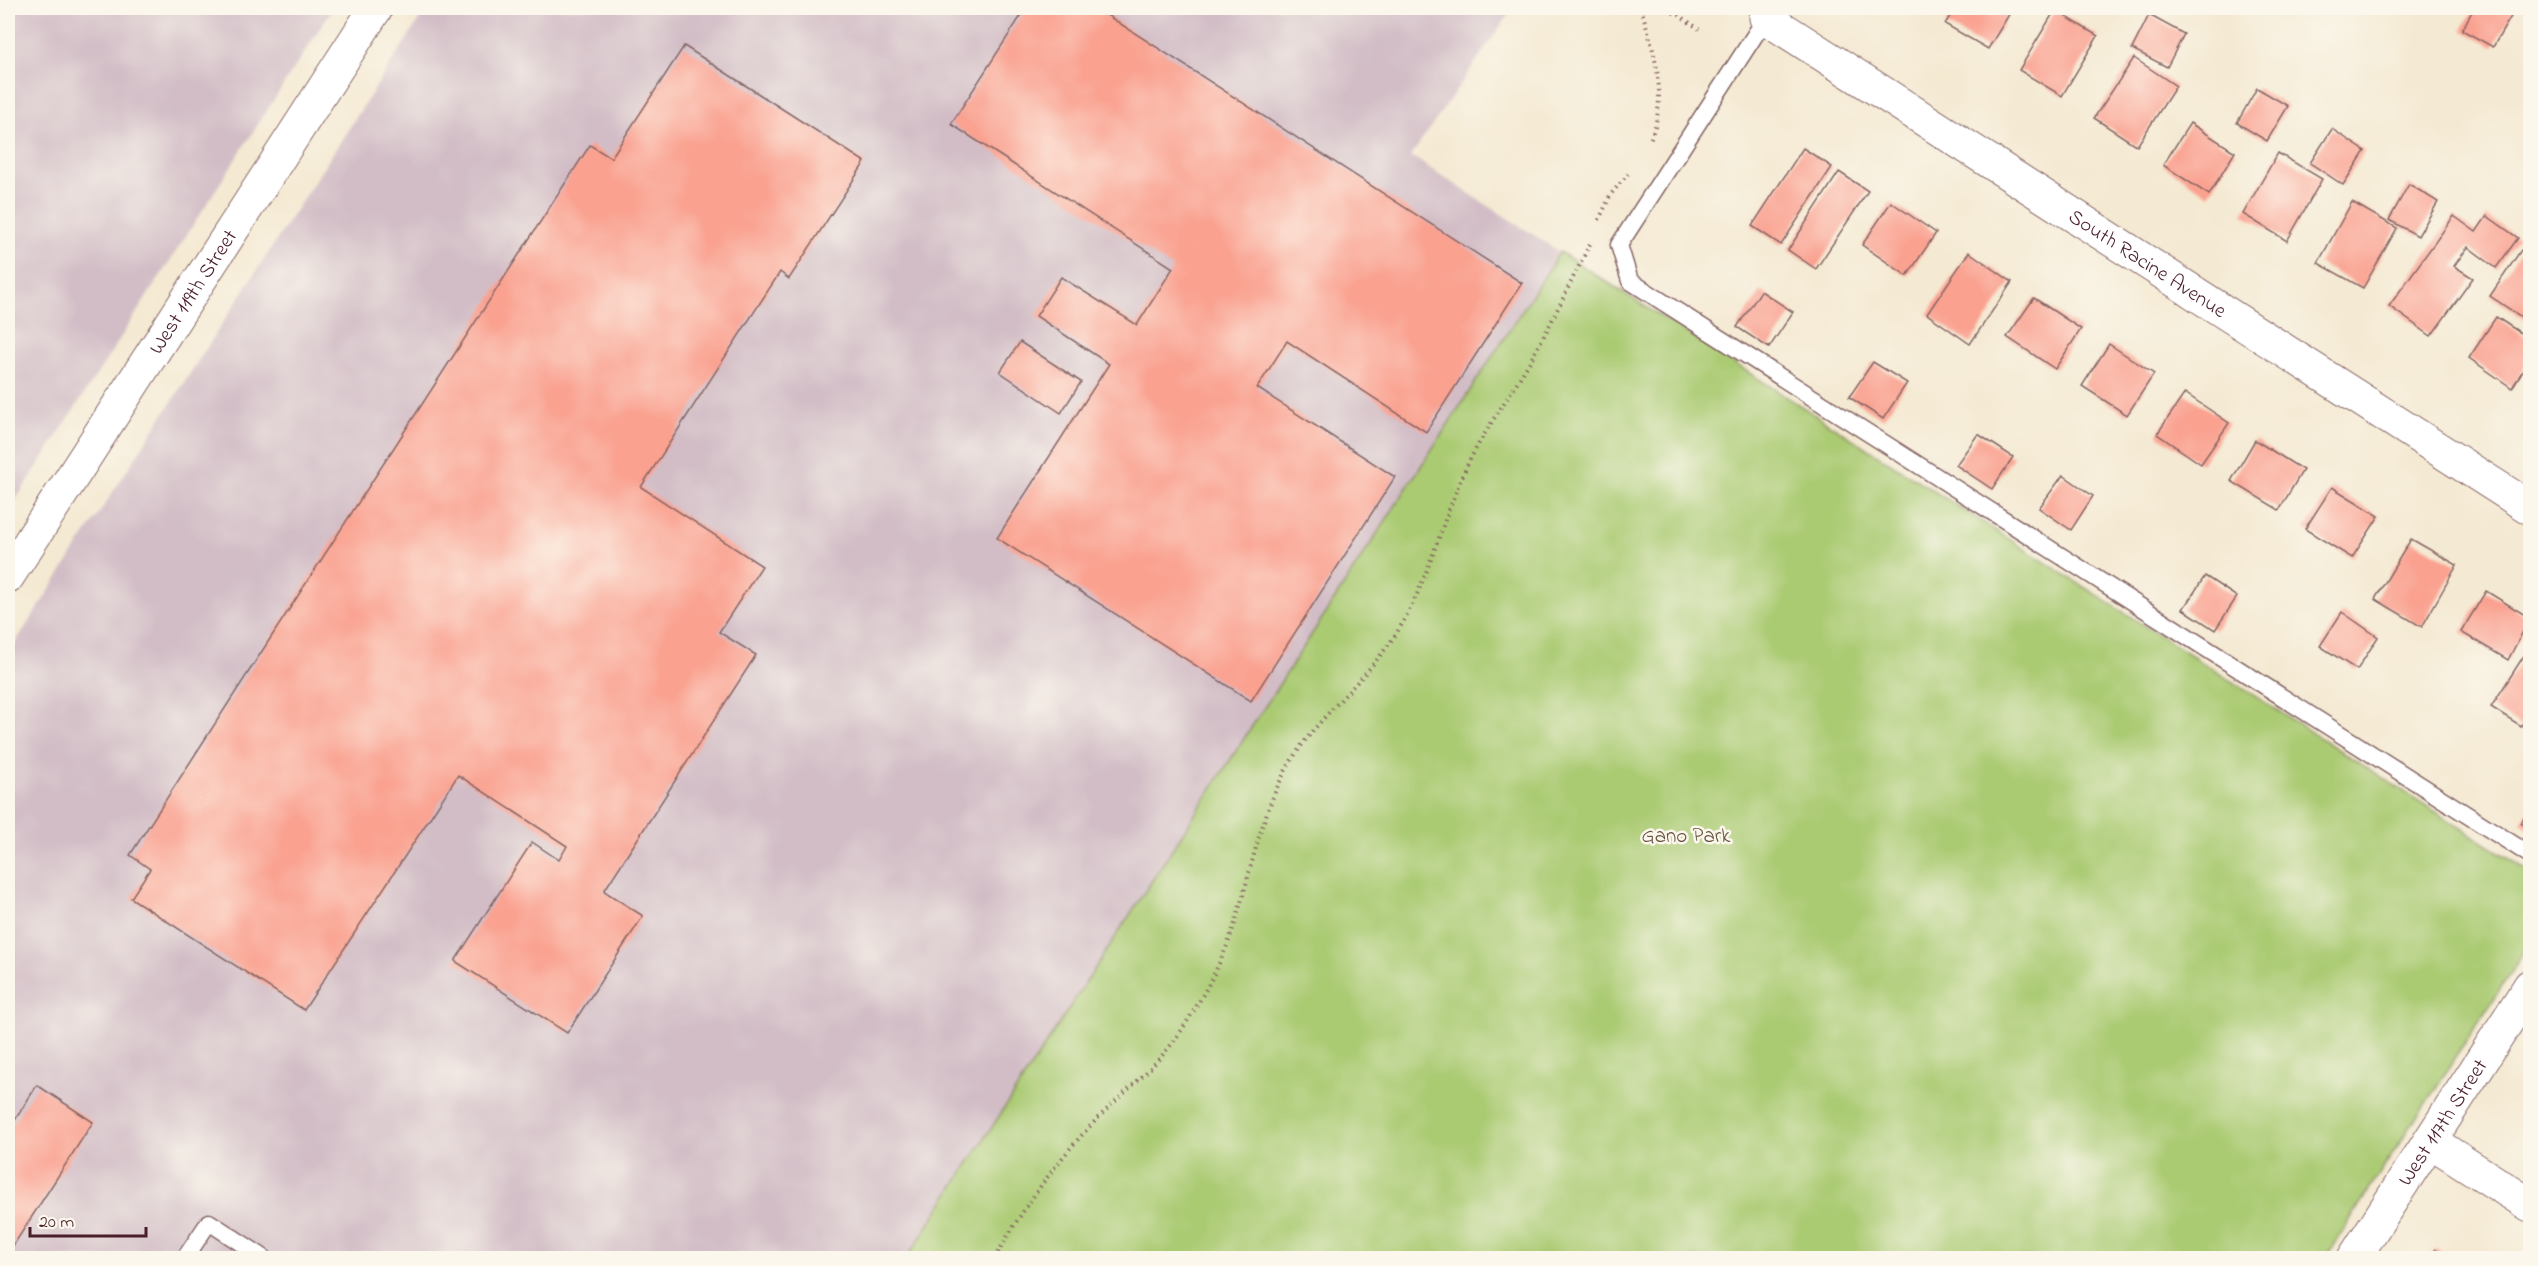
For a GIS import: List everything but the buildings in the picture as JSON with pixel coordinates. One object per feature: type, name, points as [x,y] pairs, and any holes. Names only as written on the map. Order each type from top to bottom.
[{"type":"street","name":"West 119th Street","points":[[8,576],[376,8]]},
{"type":"street","name":"South Racine Avenue","points":[[1770,13],[2530,508]]},
{"type":"street","name":"West 117th Street","points":[[2354,1258],[2530,986]]},
{"type":"street","points":[[2430,1141],[2530,1205]]},
{"type":"lane","points":[[1770,13],[1619,244],[1630,281],[2530,855]]},
{"type":"lane","points":[[185,1258],[209,1222],[264,1258]]},
{"type":"path","points":[[1648,145],[1656,126],[1660,90],[1656,55],[1642,9],[1655,8]]},
{"type":"path","points":[[1662,8],[1679,15],[1699,29]]},
{"type":"path","points":[[1598,223],[1611,194],[1634,168]]},
{"type":"path","points":[[995,1258],[1024,1207],[1058,1163],[1097,1119],[1145,1075],[1182,1030],[1212,978],[1230,938],[1267,808],[1287,767],[1312,731],[1398,631],[1413,604],[1452,500],[1472,457],[1531,360],[1592,239]]},
{"type":"shaded area","points":[[8,8],[333,8],[8,512]]},
{"type":"shaded area","points":[[427,8],[1513,8],[1411,156],[1560,252],[907,1258],[8,1258],[8,654]]},
{"type":"green space","name":"Gano Park","points":[[1560,252],[2530,872],[2530,943],[2325,1258],[907,1258]]}]
